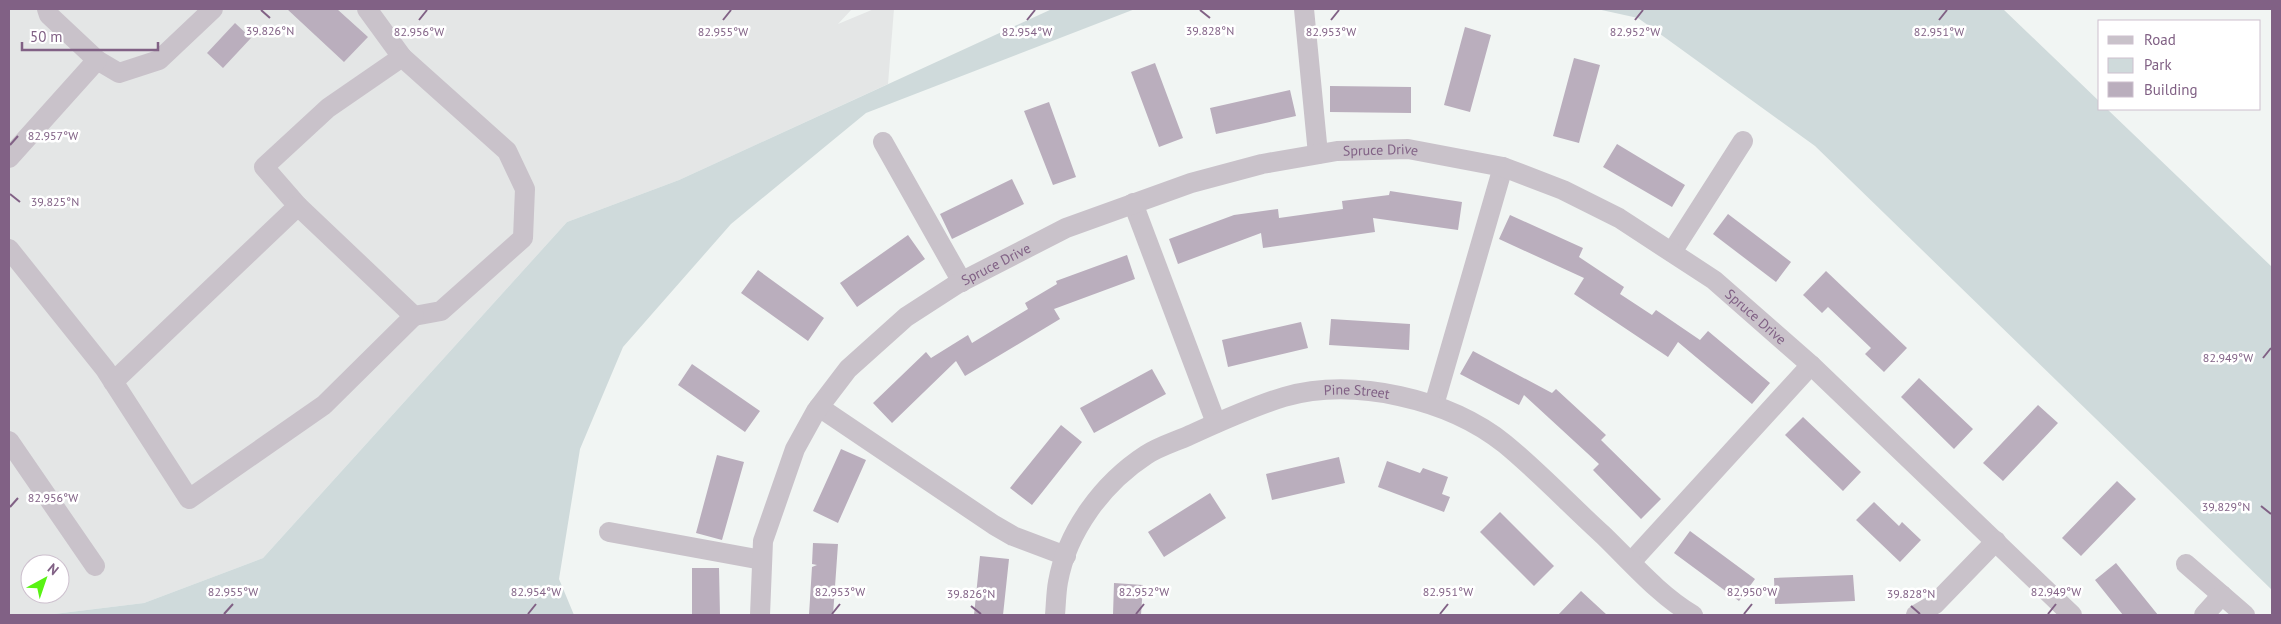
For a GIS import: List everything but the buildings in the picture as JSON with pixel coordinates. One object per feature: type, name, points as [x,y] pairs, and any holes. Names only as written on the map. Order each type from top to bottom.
[{"type":"street","points":[[47,9],[49,15],[97,60],[119,73],[159,60],[213,9]]},
{"type":"street","points":[[9,249],[113,382],[189,499],[324,405],[414,316],[441,311],[523,238],[525,189],[506,151],[402,57],[367,9]]},
{"type":"street","points":[[1304,9],[1318,154]]},
{"type":"street","points":[[402,57],[328,108],[264,167],[298,206],[414,316]]},
{"type":"street","points":[[9,158],[97,60]]},
{"type":"street","points":[[883,142],[962,282]]},
{"type":"street","points":[[1672,252],[1743,142]]},
{"type":"street","name":"Spruce Drive","points":[[760,615],[763,541],[795,449],[819,406],[848,369],[906,317],[962,282],[1066,228],[1191,183],[1262,164],[1337,151],[1408,149],[1503,167],[1563,190],[1618,218],[1714,280],[1811,365],[2072,615]]},
{"type":"street","points":[[1434,405],[1503,167]]},
{"type":"street","points":[[1133,203],[1216,423]]},
{"type":"street","points":[[113,382],[298,206]]},
{"type":"street","points":[[1631,562],[1811,365]]},
{"type":"street","name":"Pine Street","points":[[1054,615],[1058,580],[1066,556],[1086,513],[1116,479],[1146,454],[1216,423],[1285,397],[1319,390],[1386,394],[1434,405],[1466,417],[1505,444],[1659,590],[1693,615]]},
{"type":"street","points":[[819,406],[1013,536],[1066,556]]},
{"type":"street","points":[[9,441],[95,566]]},
{"type":"street","points":[[610,532],[762,560]]},
{"type":"street","points":[[1916,615],[1934,604],[1996,541]]},
{"type":"street","points":[[2186,564],[2245,615]]},
{"type":"street","points":[[2204,615],[2222,595]]},
{"type":"shaded area","points":[[9,9],[852,9],[838,24],[874,9],[894,9],[888,84],[679,180],[567,222],[263,558],[144,603],[46,615],[9,615]]},
{"type":"green space","points":[[1052,9],[1135,9],[866,113],[731,224],[623,347],[580,449],[559,579],[574,615],[46,615],[144,603],[263,558],[567,222],[679,180]]},
{"type":"green space","points":[[1597,9],[2003,9],[2098,100],[2098,110],[2108,110],[2272,267],[2272,590],[1815,146],[1638,18]]}]
